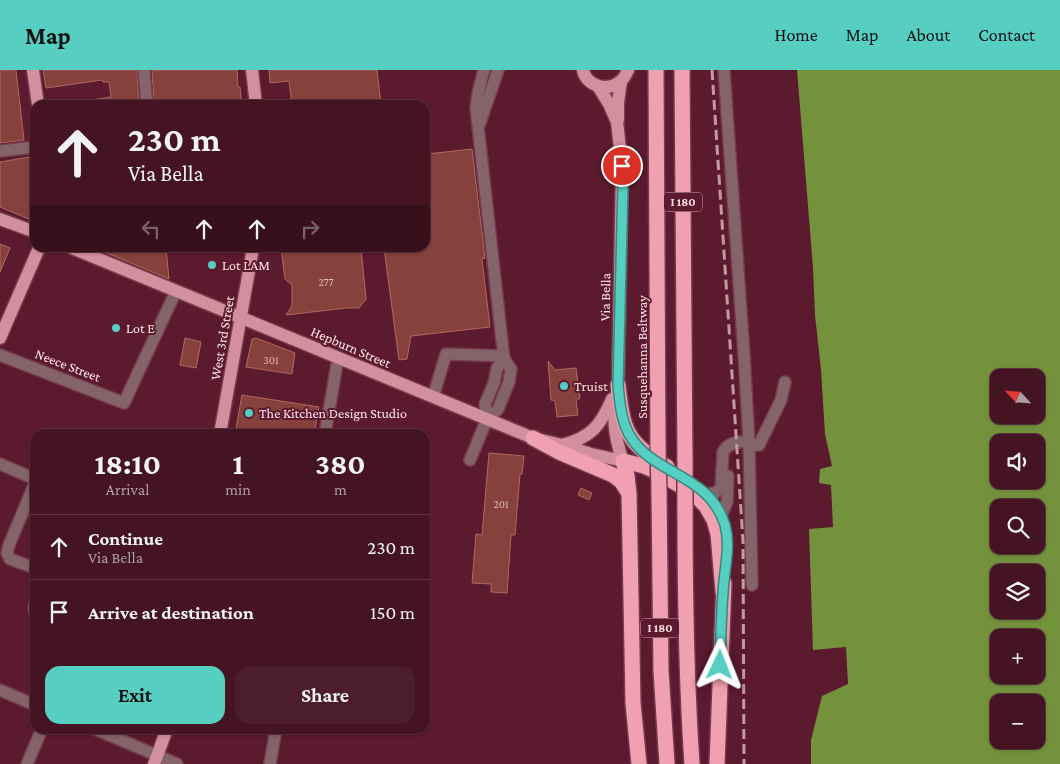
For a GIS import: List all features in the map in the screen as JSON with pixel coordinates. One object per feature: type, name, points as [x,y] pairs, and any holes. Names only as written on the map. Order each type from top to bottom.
[{"type":"highway","name":"I 180","points":[[682,70],[686,617],[692,764]]},
{"type":"highway","name":"Susquehanna Beltway","points":[[656,71],[661,671],[666,764]]},
{"type":"highway","points":[[618,385],[620,409],[624,424],[636,445],[654,460],[692,482],[706,494],[712,500],[721,516],[726,532],[728,548],[723,592],[717,764]]},
{"type":"highway","points":[[533,438],[559,452],[613,475],[620,481],[628,493]]},
{"type":"highway","points":[[640,764],[635,730],[633,694],[628,493],[624,461],[656,471],[694,494],[706,506],[714,520],[718,534],[723,592]]},
{"type":"main road","points":[[33,70],[37,100]]},
{"type":"main road","points":[[252,70],[255,100]]},
{"type":"main road","points":[[580,71],[587,80],[598,86],[611,86],[624,75]]},
{"type":"main road","name":"Via Bella","points":[[624,75],[618,103],[623,185],[618,385],[614,410],[616,441],[624,461]]},
{"type":"main road","name":"Via Bella","points":[[598,86],[609,104],[619,132]]},
{"type":"main road","points":[[0,219],[30,230]]},
{"type":"main road","points":[[0,338],[37,252]]},
{"type":"main road","name":"Hepburn Street","points":[[82,252],[533,438],[624,461]]},
{"type":"main road","name":"West 3rd Street","points":[[221,429],[252,252]]},
{"type":"main road","points":[[562,444],[579,440],[597,426],[606,413],[618,385]]},
{"type":"main road","points":[[156,759],[165,734]]},
{"type":"street","points":[[144,70],[147,100]]},
{"type":"street","points":[[470,460],[487,419],[498,410],[509,382],[511,369],[504,358],[476,108],[484,70]]},
{"type":"street","points":[[479,135],[482,115],[498,70]]},
{"type":"street","points":[[724,70],[749,442],[752,585]]},
{"type":"street","points":[[0,151],[30,148]]},
{"type":"street","name":"Neece Street","points":[[0,355],[124,403],[176,291]]},
{"type":"street","points":[[433,397],[446,354],[504,358]]},
{"type":"street","points":[[327,429],[338,358]]},
{"type":"street","points":[[706,494],[714,494],[720,488],[725,447],[737,442],[749,442],[755,446],[760,445],[781,400],[785,382]]},
{"type":"street","points":[[721,516],[727,502],[729,445]]},
{"type":"street","points":[[0,464],[30,477]]},
{"type":"street","points":[[30,495],[7,553],[10,559],[30,566]]},
{"type":"street","points":[[0,690],[30,703]]},
{"type":"street","points":[[27,764],[40,734]]},
{"type":"street","points":[[105,734],[156,759],[177,764]]},
{"type":"street","points":[[270,764],[275,734]]},
{"type":"shaded area","points":[[797,70],[1060,70],[1060,764],[811,764],[811,740],[822,696],[848,684],[846,647],[813,650],[809,529],[833,527],[831,485],[819,483],[820,469],[832,466],[825,434],[813,267]]},
{"type":"building","points":[[0,70],[16,70],[24,140],[0,143]]},
{"type":"building","points":[[43,70],[137,70],[139,100],[91,100],[111,97],[109,82],[103,82],[102,80],[46,88]]},
{"type":"building","points":[[152,70],[237,70],[238,87],[240,87],[241,100],[154,100]]},
{"type":"building","points":[[269,70],[377,70],[380,100],[291,100],[289,81],[270,83]]},
{"type":"building","points":[[472,149],[485,258],[482,259],[490,327],[411,336],[407,359],[399,360],[385,252],[430,252],[430,154]]},
{"type":"building","points":[[29,157],[30,220],[0,207],[0,162]]},
{"type":"building","points":[[0,244],[10,248],[0,272]]},
{"type":"building","points":[[105,252],[166,252],[169,279]]},
{"type":"building","points":[[282,252],[361,252],[366,299],[359,308],[286,315],[292,306],[292,285],[285,279]]},
{"type":"building","points":[[185,338],[201,342],[196,368],[180,365]]},
{"type":"building","points":[[256,338],[295,353],[292,374],[246,367],[252,339]]},
{"type":"building","name":"Truist","points":[[548,361],[555,370],[576,368],[580,398],[576,401],[578,415],[557,417],[555,401],[551,400]]},
{"type":"building","points":[[242,395],[319,407],[315,429],[236,429]]},
{"type":"building","points":[[489,453],[524,456],[522,474],[520,474],[515,535],[511,535],[507,593],[491,592],[491,584],[472,583],[476,534],[482,535]]},
{"type":"building","points":[[581,488],[592,493],[589,500],[578,495]]},
{"type":"railway","points":[[712,70],[743,541],[744,764]]},
{"type":"place","name":"Lot LAM","points":[[212,265]]},
{"type":"place","name":"Lot E","points":[[116,328]]},
{"type":"place","name":"Truist","points":[[564,386]]},
{"type":"place","name":"The Kitchen Design Studio","points":[[249,413]]},
{"type":"route","points":[[622,166],[618,385],[620,409],[627,431],[636,445],[654,460],[700,488],[712,500],[724,524],[728,548],[723,592],[720,665]]}]
